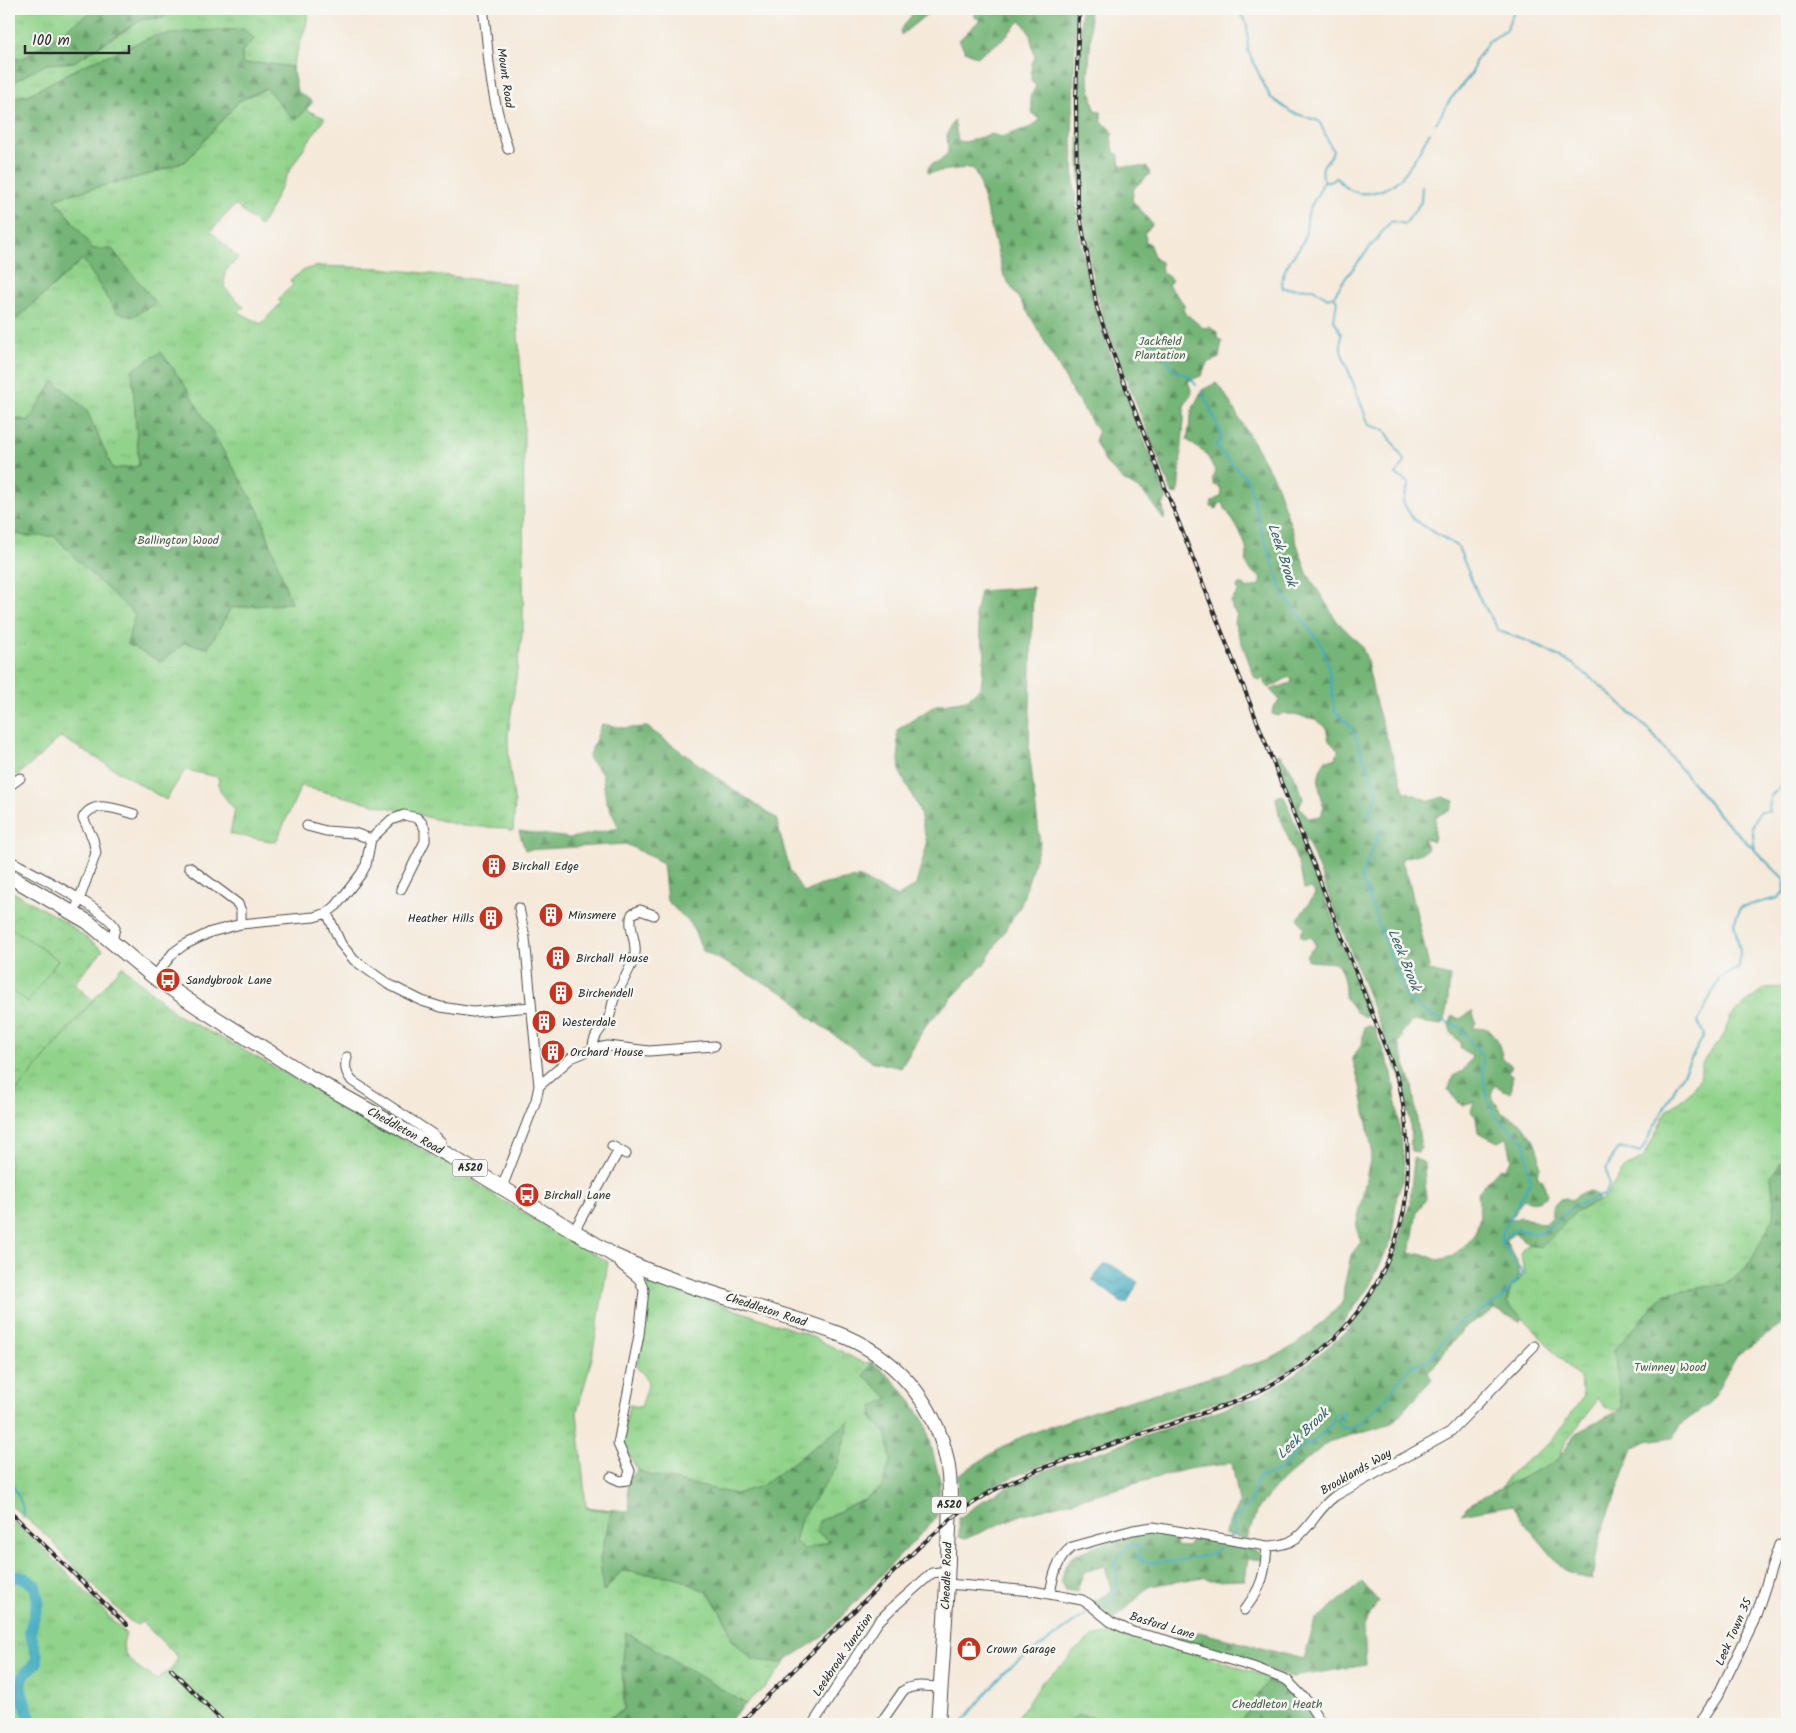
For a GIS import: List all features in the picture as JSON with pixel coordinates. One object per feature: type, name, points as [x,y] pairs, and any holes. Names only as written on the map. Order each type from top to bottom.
[{"type":"highway","name":"Cheddleton Road","points":[[9,876],[88,922],[154,977],[306,1075],[438,1149],[615,1256],[640,1268],[690,1286],[837,1334],[870,1349],[892,1365],[917,1391],[937,1428]]},
{"type":"highway","name":"Cheadle Road","points":[[937,1428],[947,1461],[949,1479],[947,1577],[938,1724]]},
{"type":"street","name":"Mount Road","points":[[483,9],[496,105],[508,149]]},
{"type":"street","points":[[9,786],[20,778]]},
{"type":"street","points":[[74,914],[96,853],[93,839],[83,818],[89,810],[101,806],[134,814]]},
{"type":"street","points":[[154,977],[173,952],[211,932],[241,924],[314,917],[327,913],[336,906],[361,874],[366,865],[371,840],[391,820],[398,816],[410,815],[422,823],[426,834],[425,841],[401,889]]},
{"type":"street","points":[[307,826],[326,831],[354,833],[371,840]]},
{"type":"street","points":[[9,860],[95,909],[114,925],[115,931],[112,941]]},
{"type":"street","points":[[189,868],[238,904],[241,911],[241,924]]},
{"type":"street","points":[[502,1187],[536,1100],[539,1086],[526,938],[519,908]]},
{"type":"street","points":[[593,1048],[592,1042],[610,1014],[615,998],[635,956],[635,943],[630,920],[632,914],[640,910],[654,915]]},
{"type":"street","points":[[327,913],[341,944],[354,960],[388,984],[422,1001],[441,1007],[473,1012],[531,1007]]},
{"type":"street","points":[[539,1086],[571,1058],[593,1048],[608,1046],[649,1052],[714,1046]]},
{"type":"street","points":[[347,1057],[346,1073],[352,1081],[434,1135],[441,1142],[438,1149]]},
{"type":"street","points":[[574,1231],[619,1150]]},
{"type":"street","points":[[611,1477],[620,1481],[628,1480],[630,1471],[618,1444],[639,1335],[644,1290],[639,1279],[620,1264],[615,1256]]},
{"type":"street","name":"Brooklands Way","points":[[1050,1594],[1061,1557],[1072,1547],[1144,1527],[1220,1537],[1267,1546],[1278,1546],[1293,1541],[1301,1535],[1324,1505],[1335,1496],[1450,1432],[1534,1346]]},
{"type":"street","name":"Leek Town 35","points":[[1699,1724],[1717,1697],[1754,1621],[1780,1545]]},
{"type":"street","points":[[1244,1610],[1254,1598],[1261,1584],[1267,1546]]},
{"type":"street","name":"Leekbrook Junction","points":[[813,1724],[878,1622],[932,1573],[947,1577]]},
{"type":"street","name":"Basford Lane","points":[[947,1577],[1082,1600],[1111,1622],[1133,1632],[1253,1667],[1287,1680],[1307,1701],[1322,1724]]},
{"type":"street","points":[[880,1724],[903,1691],[908,1687],[941,1688]]},
{"type":"green space","points":[[9,9],[96,9],[24,58],[9,60]]},
{"type":"green space","points":[[96,9],[176,9],[163,18],[143,19],[74,62],[47,64],[9,84],[9,60],[24,58]]},
{"type":"green space","points":[[176,9],[309,9],[306,26],[292,67],[263,63],[242,64],[242,51],[154,36],[82,66],[26,96],[9,97],[9,84],[47,64],[74,62],[143,19],[163,18]]},
{"type":"green space","points":[[914,9],[933,9],[901,35],[901,30]]},
{"type":"green space","points":[[972,9],[1076,9],[1072,138],[1074,184],[1085,265],[1096,311],[1110,353],[1167,499],[1163,504],[1164,520],[1143,492],[1123,480],[1105,462],[1095,441],[1098,432],[1071,389],[1032,319],[1004,276],[978,178],[973,168],[928,173],[930,165],[939,161],[948,152],[947,134],[954,120],[958,141],[965,142],[991,134],[1001,137],[1031,127],[1040,120],[1033,114],[1030,97],[1036,86],[1031,81],[1032,63],[1035,58],[1030,34],[1021,20],[1002,40],[977,57],[965,51],[959,40],[980,20],[975,17]]},
{"type":"green space","name":"Jackfield Plantation","points":[[1081,9],[1089,9],[1091,33],[1088,79],[1095,110],[1101,112],[1101,122],[1110,128],[1114,134],[1111,137],[1114,152],[1119,155],[1119,162],[1123,166],[1147,167],[1150,174],[1134,188],[1132,200],[1152,224],[1144,233],[1145,242],[1149,243],[1155,259],[1161,262],[1162,272],[1172,280],[1168,285],[1184,304],[1184,312],[1203,328],[1209,327],[1217,332],[1217,338],[1222,341],[1219,358],[1207,363],[1201,376],[1188,381],[1192,393],[1184,406],[1178,493],[1173,495],[1116,353],[1102,315],[1093,279],[1081,200],[1078,147]]},
{"type":"green space","points":[[244,29],[255,39],[242,51],[242,64],[263,63],[292,67],[297,91],[313,102],[298,118],[292,118],[266,88],[239,101],[186,161],[150,174],[55,198],[93,249],[112,249],[156,303],[132,317],[116,312],[83,259],[9,326],[9,97],[26,96],[82,66],[154,36],[197,31]]},
{"type":"green space","points":[[267,88],[292,118],[298,118],[306,110],[325,118],[292,168],[260,226],[235,205],[211,231],[238,258],[225,272],[224,287],[244,307],[239,312],[261,324],[281,303],[278,299],[293,285],[290,280],[306,269],[319,266],[381,268],[514,284],[524,409],[523,627],[508,735],[509,764],[515,804],[513,831],[505,828],[463,826],[301,786],[276,842],[230,834],[235,810],[220,791],[218,777],[185,770],[166,800],[61,737],[9,782],[9,531],[24,536],[55,536],[88,571],[135,614],[185,643],[208,648],[231,608],[291,603],[260,513],[132,370],[139,466],[113,469],[86,409],[54,381],[28,421],[9,417],[9,326],[83,259],[116,312],[93,249],[55,198],[150,174],[186,161],[239,101]]},
{"type":"green space","name":"Ballington Wood","points":[[161,352],[184,384],[260,513],[291,603],[231,608],[208,648],[185,643],[161,662],[127,644],[135,614],[88,571],[55,536],[24,536],[9,531],[9,417],[28,421],[54,381],[86,409],[113,469],[139,466],[132,370]]},
{"type":"green space","points":[[1216,383],[1222,389],[1275,480],[1307,573],[1337,621],[1361,645],[1366,657],[1376,704],[1404,791],[1430,801],[1443,797],[1454,801],[1451,810],[1436,816],[1434,841],[1423,838],[1428,849],[1422,853],[1401,859],[1409,881],[1430,971],[1450,976],[1447,1008],[1441,1025],[1412,1021],[1401,1034],[1403,1036],[1398,1043],[1412,1085],[1421,1148],[1418,1152],[1411,1151],[1410,1122],[1402,1082],[1274,755],[1278,753],[1294,774],[1303,799],[1299,806],[1308,818],[1321,816],[1323,803],[1319,776],[1326,760],[1335,759],[1339,751],[1329,741],[1326,727],[1315,719],[1283,713],[1278,716],[1272,714],[1273,707],[1280,700],[1270,690],[1291,683],[1292,680],[1289,677],[1269,688],[1265,684],[1264,678],[1259,680],[1255,678],[1234,622],[1237,615],[1232,608],[1231,601],[1238,592],[1239,584],[1247,589],[1259,585],[1262,578],[1251,571],[1246,562],[1247,554],[1243,539],[1222,503],[1219,504],[1217,509],[1211,507],[1212,501],[1222,496],[1220,487],[1214,485],[1212,480],[1216,472],[1206,454],[1187,440],[1192,410],[1202,390]]},
{"type":"green space","points":[[1033,587],[1029,750],[1040,843],[1021,905],[984,964],[926,1025],[901,1068],[871,1061],[807,1016],[793,998],[703,951],[691,924],[667,901],[663,863],[626,844],[525,850],[519,831],[570,838],[619,828],[606,800],[602,773],[588,758],[602,724],[625,728],[647,727],[776,818],[790,871],[804,893],[821,885],[858,877],[897,897],[916,885],[927,844],[919,809],[900,772],[897,730],[936,705],[967,700],[981,687],[985,653],[975,614],[980,591]]},
{"type":"green space","points":[[1280,795],[1284,796],[1369,1010],[1365,1017],[1356,1012],[1345,997],[1344,980],[1337,963],[1309,961],[1306,955],[1316,946],[1311,937],[1303,938],[1300,935],[1304,928],[1298,919],[1315,894],[1312,888],[1304,889],[1300,868],[1279,814],[1276,798]]},
{"type":"green space","points":[[13,892],[62,920],[103,950],[74,984],[93,1000],[9,1100],[9,893]]},
{"type":"green space","points":[[9,926],[58,960],[28,1002],[9,988]]},
{"type":"green space","points":[[122,966],[179,1016],[233,1044],[454,1168],[500,1199],[608,1262],[592,1358],[577,1412],[586,1507],[612,1510],[600,1558],[604,1592],[621,1571],[675,1577],[709,1593],[728,1625],[732,1640],[782,1663],[789,1658],[767,1685],[746,1704],[626,1632],[622,1669],[624,1710],[596,1724],[9,1724],[9,1518],[49,1554],[126,1634],[123,1644],[124,1650],[129,1659],[138,1667],[158,1680],[161,1675],[172,1668],[178,1657],[142,1622],[137,1625],[130,1621],[66,1559],[52,1540],[9,1504],[9,1100]]},
{"type":"green space","points":[[1787,987],[1787,1163],[1781,1162],[1771,1176],[1775,1215],[1748,1267],[1726,1284],[1666,1293],[1614,1350],[1622,1409],[1607,1409],[1597,1398],[1596,1402],[1565,1443],[1559,1459],[1500,1489],[1511,1473],[1551,1442],[1583,1397],[1580,1379],[1523,1318],[1506,1303],[1511,1289],[1524,1275],[1520,1255],[1522,1250],[1528,1244],[1541,1247],[1578,1210],[1606,1196],[1627,1166],[1640,1160],[1645,1155],[1667,1111],[1690,1093],[1699,1079],[1703,1061],[1724,1035],[1730,1018],[1735,1012],[1765,988]]},
{"type":"green space","points":[[1472,1011],[1476,1022],[1473,1028],[1488,1029],[1497,1039],[1503,1058],[1512,1066],[1508,1072],[1512,1075],[1510,1093],[1494,1085],[1491,1095],[1502,1113],[1520,1122],[1534,1141],[1539,1155],[1540,1167],[1537,1173],[1539,1179],[1543,1180],[1547,1196],[1536,1201],[1524,1199],[1515,1214],[1508,1219],[1513,1220],[1521,1217],[1544,1224],[1552,1218],[1552,1208],[1560,1199],[1566,1198],[1571,1200],[1583,1192],[1590,1191],[1596,1195],[1599,1201],[1578,1210],[1541,1247],[1528,1244],[1515,1233],[1505,1240],[1517,1261],[1519,1281],[1511,1289],[1506,1303],[1523,1318],[1520,1322],[1495,1309],[1463,1329],[1428,1373],[1432,1379],[1392,1423],[1328,1442],[1275,1487],[1256,1512],[1247,1539],[1224,1534],[1239,1502],[1232,1463],[1188,1469],[1021,1515],[965,1539],[959,1537],[959,1518],[990,1496],[1033,1475],[1257,1397],[1291,1377],[1345,1333],[1378,1286],[1393,1258],[1410,1203],[1414,1157],[1424,1163],[1426,1199],[1417,1211],[1410,1254],[1420,1253],[1438,1260],[1453,1256],[1474,1237],[1480,1217],[1478,1192],[1499,1169],[1505,1168],[1512,1160],[1507,1137],[1498,1142],[1478,1132],[1476,1117],[1471,1112],[1474,1101],[1462,1106],[1448,1091],[1453,1076],[1463,1071],[1472,1057],[1460,1047],[1461,1043],[1452,1035],[1449,1025],[1453,1016],[1460,1019]]},
{"type":"green space","points":[[1364,1027],[1374,1027],[1392,1073],[1404,1162],[1403,1181],[1397,1195],[1391,1241],[1370,1285],[1343,1324],[1297,1365],[1263,1386],[1220,1403],[1215,1402],[1157,1422],[1110,1443],[1031,1469],[1004,1481],[959,1507],[958,1475],[1021,1437],[1091,1412],[1271,1359],[1286,1351],[1303,1338],[1343,1302],[1344,1287],[1351,1255],[1361,1242],[1356,1227],[1372,1150],[1360,1086],[1352,1057],[1362,1045]]},
{"type":"green space","name":"Twinney Wood","points":[[1781,1162],[1787,1163],[1787,1321],[1737,1356],[1708,1405],[1680,1425],[1673,1437],[1646,1441],[1633,1448],[1599,1540],[1592,1580],[1566,1572],[1521,1519],[1513,1505],[1460,1514],[1472,1503],[1559,1459],[1576,1433],[1622,1409],[1614,1350],[1666,1293],[1726,1284],[1748,1267],[1775,1215],[1771,1176]]},
{"type":"green space","points":[[649,1280],[806,1334],[863,1363],[872,1362],[865,1376],[889,1398],[871,1417],[887,1435],[891,1460],[881,1488],[866,1499],[819,1521],[831,1541],[804,1551],[795,1542],[800,1519],[837,1467],[849,1422],[761,1486],[735,1494],[650,1475],[638,1470],[624,1446],[623,1436],[629,1405],[641,1407],[648,1386],[646,1378],[637,1368]]},
{"type":"green space","points":[[872,1362],[892,1379],[909,1398],[926,1425],[940,1481],[937,1517],[822,1637],[782,1663],[753,1660],[732,1640],[728,1625],[709,1593],[675,1577],[621,1571],[603,1592],[600,1558],[612,1511],[586,1508],[630,1511],[627,1480],[638,1470],[650,1475],[735,1494],[761,1486],[850,1421],[837,1467],[801,1518],[795,1542],[804,1550],[830,1541],[816,1532],[819,1521],[866,1499],[881,1488],[891,1460],[887,1435],[871,1417],[873,1407],[889,1398],[864,1376]]},
{"type":"green space","points":[[1148,1532],[1177,1538],[1176,1546],[1187,1547],[1193,1538],[1253,1549],[1263,1555],[1260,1559],[1248,1559],[1245,1580],[1210,1581],[1203,1577],[1150,1586],[1114,1620],[1092,1602],[1107,1595],[1111,1589],[1105,1566],[1085,1573],[1077,1592],[1065,1590],[1061,1583],[1064,1571],[1069,1560],[1075,1555],[1106,1543]]},
{"type":"green space","points":[[1362,1582],[1378,1601],[1364,1626],[1366,1665],[1292,1677],[1172,1639],[1199,1632],[1304,1659],[1315,1621]]},
{"type":"green space","points":[[626,1632],[746,1704],[725,1724],[593,1724],[605,1721],[624,1710],[622,1669]]},
{"type":"green space","points":[[1107,1634],[1170,1646],[1270,1678],[1239,1724],[1132,1724],[1079,1715],[1066,1724],[1030,1724],[1015,1721],[1042,1682],[1067,1661],[1073,1652],[1093,1637]]},
{"type":"green space","name":"Cheddleton Heath","points":[[1270,1678],[1285,1684],[1307,1706],[1318,1724],[1239,1724]]},
{"type":"green space","points":[[1079,1715],[1132,1724],[1066,1724]]},
{"type":"water","points":[[1105,1264],[1110,1264],[1138,1282],[1127,1303],[1123,1303],[1093,1281],[1093,1278]]},
{"type":"waterway","points":[[1237,9],[1247,24],[1248,51],[1270,97],[1291,112],[1319,121],[1333,151],[1323,167],[1323,182],[1308,214],[1304,241],[1285,271],[1282,283],[1283,288],[1313,289],[1328,298],[1334,296],[1337,301],[1334,320],[1341,334],[1341,351],[1369,425],[1385,430],[1405,462],[1396,474],[1409,484],[1403,502],[1413,519],[1458,547],[1478,595],[1499,631],[1530,642],[1573,664],[1602,687],[1650,731],[1718,814],[1784,879],[1785,891],[1778,898],[1741,907],[1734,923],[1740,951],[1739,968],[1720,977],[1698,1022],[1704,1035],[1640,1153],[1621,1147],[1613,1155],[1606,1170],[1609,1187],[1604,1195],[1577,1205],[1540,1234],[1515,1229],[1502,1241]]},
{"type":"waterway","points":[[1436,123],[1450,100],[1472,73],[1475,62],[1488,42],[1506,30],[1515,9]]},
{"type":"waterway","points":[[1323,183],[1337,178],[1347,188],[1355,192],[1370,193],[1382,190],[1392,185],[1407,170],[1430,132]]},
{"type":"waterway","points":[[1334,296],[1344,280],[1391,221],[1405,224],[1421,202],[1422,186]]},
{"type":"waterway","name":"Leek Brook","points":[[1146,332],[1175,371],[1189,376],[1196,385]]},
{"type":"waterway","name":"Leek Brook","points":[[1203,393],[1222,436],[1216,447],[1248,480],[1261,529],[1283,594],[1321,644],[1328,664],[1335,712],[1351,726],[1378,793],[1369,813],[1381,829],[1361,877],[1406,998],[1431,1016],[1459,1027],[1482,1056],[1484,1086],[1494,1115],[1525,1142],[1530,1182],[1503,1231],[1501,1242],[1522,1274],[1501,1300],[1460,1321],[1428,1360],[1410,1367],[1383,1402],[1360,1423],[1349,1429],[1341,1427],[1339,1421],[1345,1412],[1341,1411],[1335,1415],[1331,1425],[1311,1444],[1302,1446],[1285,1466],[1275,1472],[1259,1477],[1249,1504],[1234,1519],[1234,1532],[1230,1538]]},
{"type":"waterway","points":[[1755,850],[1752,827],[1759,812],[1769,812],[1770,797],[1783,784],[1787,773]]},
{"type":"waterway","points":[[9,1473],[22,1506],[22,1517]]},
{"type":"waterway","name":"Leek Brook","points":[[1099,1607],[1109,1603],[1116,1593],[1115,1562],[1126,1546],[1134,1543],[1140,1551],[1137,1557],[1150,1562],[1160,1562],[1207,1555],[1215,1552],[1225,1543]]},
{"type":"waterway","points":[[9,1576],[25,1578],[35,1586],[38,1601],[30,1632],[37,1662],[24,1675],[20,1685],[32,1724]]},
{"type":"waterway","name":"Leek Brook","points":[[961,1724],[1005,1671],[1092,1610]]},
{"type":"railway","points":[[739,1724],[919,1547],[959,1512],[992,1491],[1037,1470],[1235,1402],[1263,1389],[1313,1357],[1355,1316],[1372,1291],[1386,1265],[1404,1211],[1408,1158],[1406,1127],[1399,1082],[1120,373],[1097,308],[1077,199],[1076,100],[1079,9]]},
{"type":"railway","points":[[9,1511],[127,1625]]},
{"type":"railway","points":[[171,1669],[225,1724]]},
{"type":"place","name":"Birchall Edge","points":[[494,866]]},
{"type":"place","name":"Minsmere","points":[[551,915]]},
{"type":"place","name":"Heather Hills","points":[[491,918]]},
{"type":"place","name":"Birchall House","points":[[558,958]]},
{"type":"place","name":"Sandybrook Lane","points":[[168,980]]},
{"type":"place","name":"Birchendell","points":[[561,993]]},
{"type":"place","name":"Westerdale","points":[[544,1022]]},
{"type":"place","name":"Orchard House","points":[[553,1052]]},
{"type":"place","name":"Birchall Lane","points":[[527,1195]]},
{"type":"place","name":"Crown Garage","points":[[969,1649]]}]
